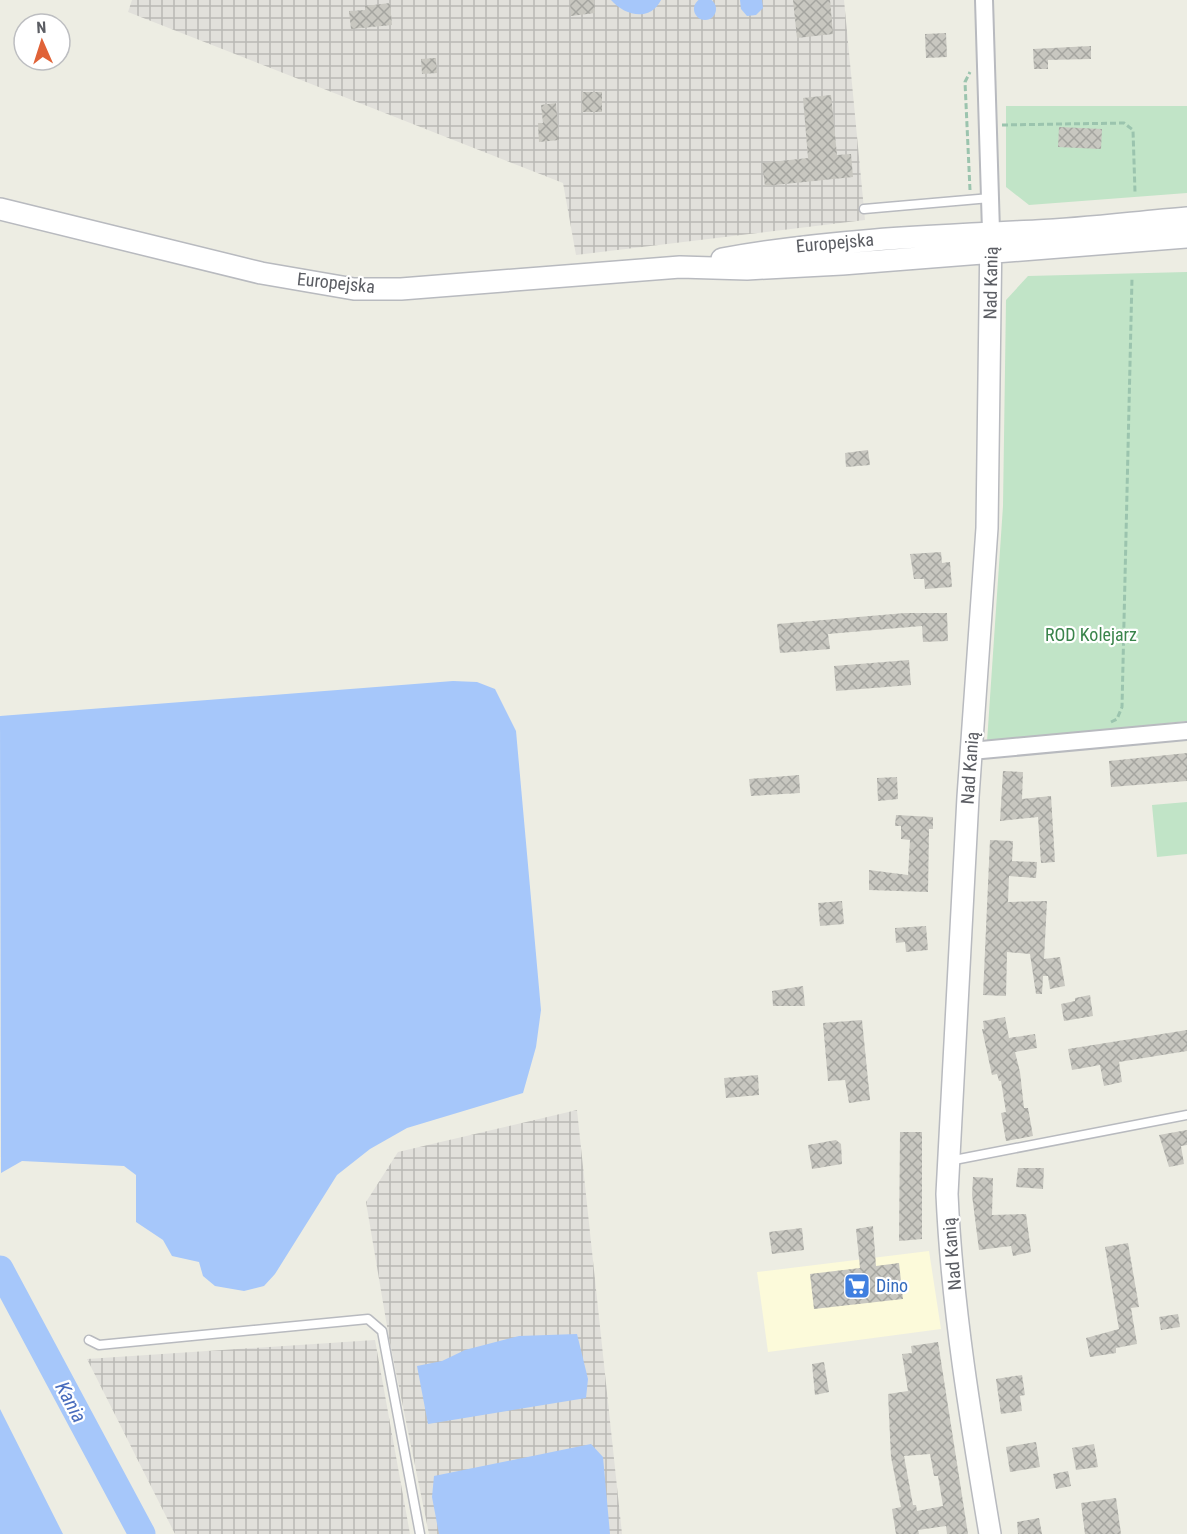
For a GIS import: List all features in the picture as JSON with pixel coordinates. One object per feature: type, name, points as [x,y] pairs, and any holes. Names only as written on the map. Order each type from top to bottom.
[{"type":"street","name":"Nad Kanią","points":[[984,0],[991,231],[987,528],[971,751],[948,1161],[950,1250],[967,1396],[990,1534]]},
{"type":"street","name":"Europejska","points":[[0,209],[261,273],[354,289],[401,289],[680,267],[786,247],[991,231],[1036,231],[1187,218]]},
{"type":"street","name":"Europejska","points":[[680,267],[747,269],[1187,237]]},
{"type":"street","points":[[971,751],[1187,730]]},
{"type":"lane","points":[[864,210],[990,198]]},
{"type":"lane","points":[[948,1161],[1187,1115]]},
{"type":"lane","points":[[89,1340],[99,1345],[368,1319],[382,1331],[420,1534]]},
{"type":"path","points":[[970,71],[965,82],[970,200]]},
{"type":"path","points":[[1000,118],[1001,136]]},
{"type":"path","points":[[1000,125],[1124,123],[1133,130],[1136,156],[1135,192]]},
{"type":"path","points":[[1105,725],[1117,719],[1122,707],[1132,278]]},
{"type":"shaded area","points":[[132,0],[844,0],[865,220],[576,255],[563,183],[128,12]]},
{"type":"shaded area","points":[[577,1110],[622,1534],[429,1534],[389,1338],[366,1202],[398,1152]]},
{"type":"shaded area","points":[[929,1251],[941,1329],[768,1352],[757,1272]]},
{"type":"shaded area","points":[[375,1340],[410,1534],[175,1534],[87,1359]]},
{"type":"green space","points":[[1006,106],[1187,106],[1187,193],[1029,205],[1006,187]]},
{"type":"green space","name":"ROD Kolejarz","points":[[1187,272],[1187,721],[987,742],[1003,506],[1006,300],[1028,276]]},
{"type":"green space","points":[[1187,802],[1187,854],[1157,857],[1152,805]]},
{"type":"water","points":[[705,-2],[713,1],[716,9],[713,17],[705,20],[697,17],[694,9],[697,1]]},
{"type":"water","points":[[611,0],[661,0],[651,12],[637,14],[623,10]]},
{"type":"water","points":[[740,0],[762,0],[763,8],[756,15],[747,16],[741,9]]},
{"type":"water","points":[[453,681],[477,682],[495,689],[516,731],[541,1010],[536,1047],[523,1093],[407,1128],[370,1149],[337,1175],[275,1274],[264,1286],[244,1291],[215,1286],[203,1276],[199,1262],[172,1256],[163,1240],[136,1222],[136,1175],[124,1166],[22,1161],[1,1173],[0,716]]},
{"type":"water","points":[[577,1334],[588,1379],[586,1398],[428,1424],[417,1366],[442,1361],[465,1350],[519,1336]]},
{"type":"water","points":[[0,1409],[63,1534],[0,1534]]},
{"type":"water","points":[[591,1444],[603,1457],[610,1534],[439,1534],[432,1497],[434,1476]]},
{"type":"building","points":[[570,0],[594,0],[595,13],[571,16]]},
{"type":"building","points":[[793,0],[830,0],[833,34],[797,38]]},
{"type":"building","points":[[390,3],[392,25],[351,29],[349,11],[366,10],[365,6]]},
{"type":"building","points":[[946,33],[947,57],[926,58],[925,34]]},
{"type":"building","points":[[1091,46],[1091,59],[1048,60],[1048,69],[1034,69],[1033,49]]},
{"type":"building","points":[[436,58],[437,73],[422,74],[421,59]]},
{"type":"building","points":[[582,92],[602,92],[602,112],[582,112]]},
{"type":"building","points":[[831,95],[837,155],[851,154],[853,177],[765,186],[762,163],[808,158],[803,98]]},
{"type":"building","points":[[556,103],[559,140],[539,142],[538,123],[543,123],[541,105]]},
{"type":"building","points":[[1059,127],[1102,129],[1101,149],[1058,147]]},
{"type":"building","points":[[868,450],[870,465],[846,467],[845,453]]},
{"type":"building","points":[[941,552],[942,563],[950,562],[952,587],[925,589],[924,579],[914,579],[910,554]]},
{"type":"building","points":[[905,613],[947,613],[948,641],[923,642],[922,626],[828,634],[830,649],[780,653],[777,624]]},
{"type":"building","points":[[909,660],[911,685],[836,691],[834,666]]},
{"type":"building","points":[[1187,753],[1187,781],[1111,787],[1109,761]]},
{"type":"building","points":[[1003,771],[1023,772],[1022,799],[1051,796],[1055,862],[1041,863],[1038,817],[1000,821]]},
{"type":"building","points":[[799,775],[800,793],[751,796],[749,779]]},
{"type":"building","points":[[897,777],[898,799],[878,801],[877,778]]},
{"type":"building","points":[[896,815],[933,817],[933,829],[929,829],[928,892],[869,890],[869,870],[908,875],[910,840],[901,839],[901,826],[895,826]]},
{"type":"building","points":[[990,840],[1013,841],[1012,861],[1037,862],[1036,878],[1009,876],[1008,902],[1047,901],[1044,959],[1060,957],[1065,986],[1050,989],[1048,976],[1043,976],[1042,994],[1036,994],[1030,954],[1007,952],[1006,996],[983,995]]},
{"type":"building","points":[[842,901],[844,924],[820,926],[818,903]]},
{"type":"building","points":[[926,926],[928,950],[906,952],[905,942],[896,943],[895,928]]},
{"type":"building","points":[[803,986],[805,1006],[773,1006],[772,991]]},
{"type":"building","points":[[1090,995],[1093,1016],[1064,1021],[1061,1004]]},
{"type":"building","points":[[1005,1017],[1009,1038],[1035,1034],[1037,1048],[1015,1052],[1024,1108],[1028,1108],[1033,1136],[1006,1141],[1001,1113],[1006,1112],[1001,1081],[997,1074],[992,1075],[982,1029],[984,1029],[983,1021]]},
{"type":"building","points":[[862,1020],[870,1100],[849,1103],[845,1080],[828,1081],[823,1023]]},
{"type":"building","points":[[1187,1030],[1187,1051],[1119,1062],[1122,1082],[1104,1086],[1100,1065],[1072,1070],[1068,1049]]},
{"type":"building","points":[[758,1075],[759,1095],[726,1098],[724,1078]]},
{"type":"building","points":[[1187,1130],[1187,1145],[1181,1146],[1184,1164],[1169,1167],[1159,1135]]},
{"type":"building","points":[[900,1132],[922,1132],[922,1239],[899,1241]]},
{"type":"building","points":[[836,1140],[841,1144],[842,1164],[812,1169],[808,1145]]},
{"type":"building","points":[[1018,1168],[1044,1168],[1043,1189],[1016,1187]]},
{"type":"building","points":[[973,1177],[993,1178],[992,1215],[1026,1214],[1031,1252],[1013,1256],[1011,1246],[979,1250],[972,1195]]},
{"type":"building","name":"Dino","points":[[873,1226],[876,1266],[899,1263],[903,1299],[814,1309],[810,1274],[860,1268],[856,1229]]},
{"type":"building","points":[[802,1228],[804,1250],[772,1254],[769,1232]]},
{"type":"building","points":[[1128,1243],[1139,1307],[1131,1308],[1137,1344],[1116,1348],[1116,1353],[1090,1357],[1086,1338],[1119,1329],[1105,1247]]},
{"type":"building","points":[[1178,1314],[1180,1327],[1161,1330],[1159,1317]]},
{"type":"building","points":[[938,1342],[968,1534],[947,1534],[946,1526],[918,1530],[919,1534],[896,1534],[892,1509],[901,1507],[891,1457],[888,1394],[908,1391],[902,1354],[912,1353],[911,1346]],"holes":[[[930,1454],[934,1476],[938,1476],[943,1506],[917,1511],[916,1505],[913,1505],[904,1456]]]},
{"type":"building","points":[[824,1362],[829,1392],[815,1395],[812,1364]]},
{"type":"building","points":[[1022,1375],[1025,1395],[1020,1396],[1022,1411],[1001,1414],[996,1379]]},
{"type":"building","points":[[1036,1442],[1040,1467],[1010,1472],[1006,1447]]},
{"type":"building","points":[[1094,1444],[1098,1467],[1076,1470],[1072,1448]]},
{"type":"building","points":[[1068,1471],[1071,1486],[1056,1489],[1053,1474]]},
{"type":"building","points":[[1116,1498],[1121,1534],[1085,1534],[1081,1503]]},
{"type":"building","points":[[1039,1518],[1042,1534],[1018,1534],[1017,1522]]},
{"type":"waterway","name":"Kania","points":[[0,1269],[142,1534]]},
{"type":"place","name":"Dino","points":[[857,1286]]}]
